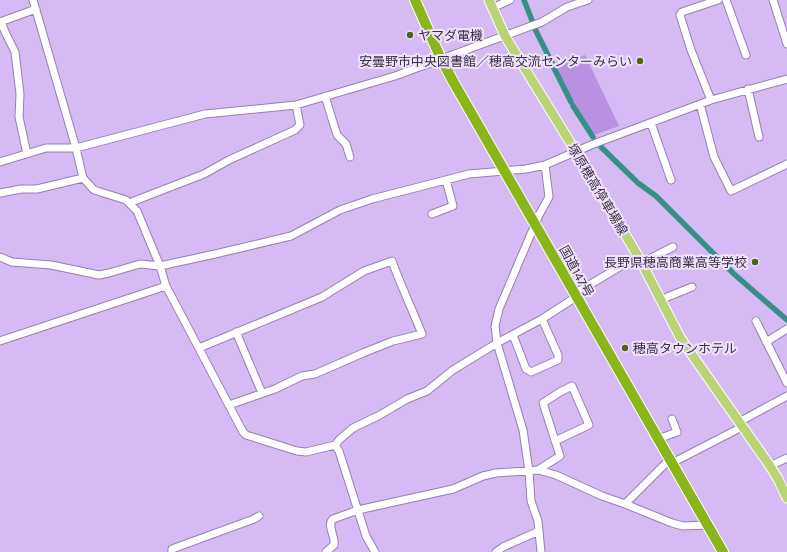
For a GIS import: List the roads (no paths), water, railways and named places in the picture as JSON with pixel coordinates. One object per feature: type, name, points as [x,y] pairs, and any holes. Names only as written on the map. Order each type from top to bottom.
[{"type":"highway","name":"国道147号","points":[[415,0],[441,59],[723,552]]},
{"type":"main road","name":"塚原穂高停車場線","points":[[491,4],[505,36],[640,259],[681,339],[770,466],[787,498]]},
{"type":"street","points":[[33,0],[76,148],[83,178],[94,190],[120,198],[129,203],[137,211],[168,288],[243,432],[252,437],[297,451],[306,452],[335,445],[346,433],[407,399],[427,391],[454,370],[497,343],[542,319],[575,295],[640,259],[674,247]]},
{"type":"street","points":[[491,4],[510,0]]},
{"type":"street","points":[[0,162],[46,148],[76,148],[205,114],[296,104],[395,76],[549,19],[566,3],[588,0]]},
{"type":"street","points":[[711,100],[691,50],[680,15],[682,12],[718,0]]},
{"type":"street","points":[[726,0],[746,54]]},
{"type":"street","points":[[774,0],[787,44]]},
{"type":"street","points":[[27,154],[19,117],[20,94],[15,52],[0,22],[36,9]]},
{"type":"street","points":[[0,258],[12,262],[51,265],[99,275],[140,264],[160,266],[291,236],[340,210],[372,199],[469,174],[505,172],[545,165],[711,100],[787,79]]},
{"type":"street","points":[[748,90],[759,137]]},
{"type":"street","points":[[325,96],[337,135],[346,144],[350,157]]},
{"type":"street","points":[[129,203],[204,174],[228,160],[295,130],[300,125],[296,104]]},
{"type":"street","points":[[700,104],[714,157],[731,191],[787,164]]},
{"type":"street","points":[[650,123],[671,180]]},
{"type":"street","points":[[541,552],[538,521],[531,501],[523,430],[497,343],[495,326],[499,309],[535,224],[549,197],[545,165]]},
{"type":"street","points":[[0,193],[21,189],[37,189],[83,178]]},
{"type":"street","points":[[432,214],[453,206],[446,180]]},
{"type":"street","points":[[199,348],[322,297],[364,271],[392,261],[402,290],[407,296],[422,334],[393,341],[315,374],[302,376],[276,389],[229,405]]},
{"type":"street","points":[[660,300],[692,287]]},
{"type":"street","points":[[0,341],[168,288]]},
{"type":"street","points":[[513,335],[526,368],[531,372],[558,360],[558,355],[542,319]]},
{"type":"street","points":[[756,322],[787,383]]},
{"type":"street","points":[[766,342],[787,329]]},
{"type":"street","points":[[236,332],[262,393]]},
{"type":"street","points":[[538,470],[560,456],[555,441],[543,403],[572,386],[589,425],[555,441]]},
{"type":"street","points":[[626,504],[671,461],[741,425],[787,396]]},
{"type":"street","points":[[658,439],[677,432],[672,418]]},
{"type":"street","points":[[335,445],[339,451],[366,536],[375,552]]},
{"type":"street","points":[[770,466],[787,458]]},
{"type":"street","points":[[326,552],[331,549],[335,542],[330,525],[330,521],[333,519],[358,510],[453,489],[483,476],[496,473],[538,470],[556,475],[602,496],[672,523],[684,526],[708,524]]},
{"type":"street","points":[[172,552],[172,548],[259,516]]},
{"type":"street","points":[[496,552],[503,547],[539,531]]},
{"type":"waterway","points":[[524,0],[533,23]]},
{"type":"waterway","points":[[534,27],[552,63]]},
{"type":"waterway","points":[[553,66],[571,102]]},
{"type":"waterway","points":[[573,106],[593,137]]},
{"type":"waterway","points":[[601,147],[636,181]]},
{"type":"waterway","points":[[638,183],[656,196],[676,216]]},
{"type":"waterway","points":[[678,218],[734,274],[787,320]]},
{"type":"place","name":"ヤマダ電機","points":[[410,35]]},
{"type":"place","name":"安曇野市中央図書館／穂高交流センターみらい","points":[[640,61]]},
{"type":"place","name":"長野県穂高商業高等学校","points":[[755,262]]},
{"type":"place","name":"穂高タウンホテル","points":[[625,348]]}]
